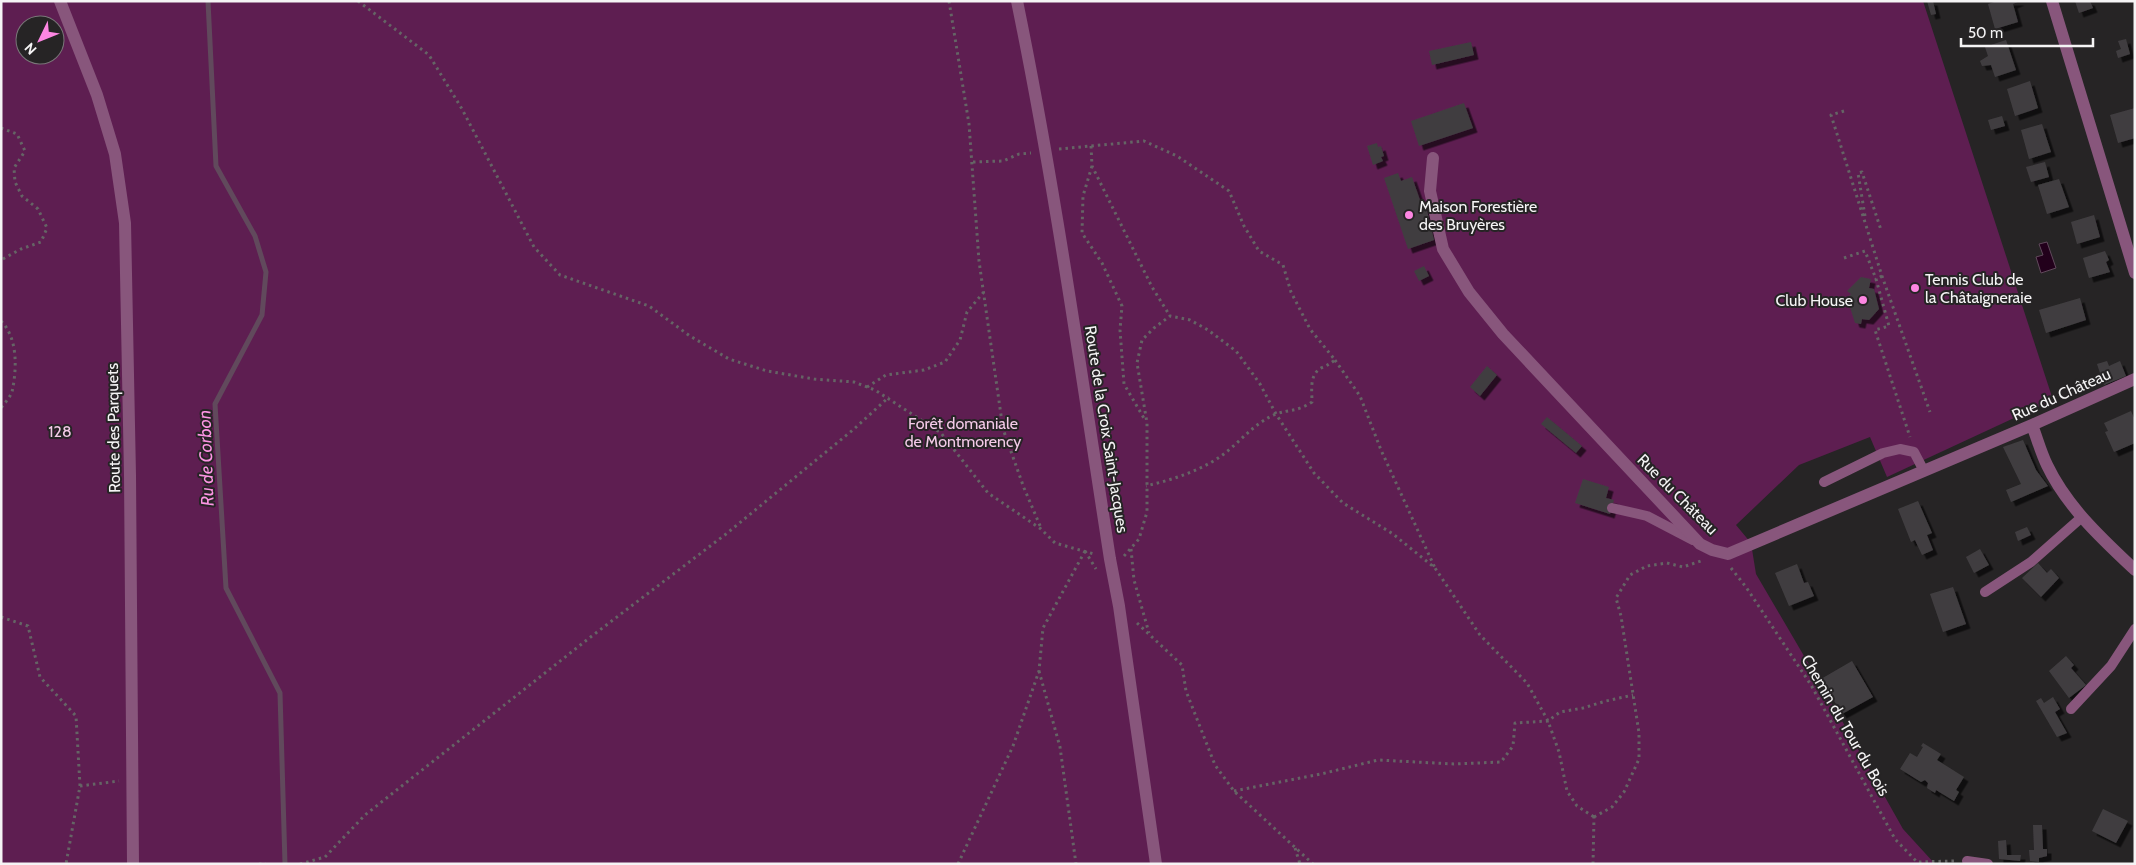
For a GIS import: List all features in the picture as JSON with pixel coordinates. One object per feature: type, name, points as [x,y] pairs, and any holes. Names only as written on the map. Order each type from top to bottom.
[{"type":"street","name":"Route des Parquets","points":[[60,1],[97,96],[115,154],[125,223],[130,485],[133,864]]},
{"type":"street","name":"Route de la Croix Saint-Jacques","points":[[1017,1],[1046,151],[1119,606],[1156,864]]},
{"type":"street","points":[[2052,1],[2135,273]]},
{"type":"street","name":"Rue du Château","points":[[1433,158],[1430,191],[1443,249],[1470,292],[1503,334],[1700,544],[1712,550],[1728,554],[2032,426],[2135,379]]},
{"type":"street","points":[[2032,426],[2047,465],[2082,517],[2135,570]]},
{"type":"lane","points":[[1824,482],[1883,453],[1900,449],[1914,452],[1924,471]]},
{"type":"lane","points":[[1612,508],[1647,516],[1700,544]]},
{"type":"lane","points":[[1984,592],[2032,562],[2082,517]]},
{"type":"lane","points":[[2071,709],[2112,666],[2135,629]]},
{"type":"lane","points":[[1968,861],[1988,864]]},
{"type":"path","points":[[358,1],[429,55],[462,108],[534,247],[560,275],[649,306],[690,336],[729,359],[767,371],[814,379],[854,382],[889,397],[941,433],[988,493],[1041,529],[1055,543],[1085,550],[1110,559],[1125,556],[1139,539],[1147,512],[1147,423],[1137,363],[1142,340],[1170,316]]},
{"type":"path","points":[[949,1],[969,124],[979,261],[1002,429],[1041,529]]},
{"type":"path","points":[[1844,111],[1830,115],[1882,276],[1930,412]]},
{"type":"path","points":[[1,128],[17,134],[25,151],[14,168],[14,182],[22,196],[38,209],[48,228],[41,242],[21,249],[1,260]]},
{"type":"path","points":[[973,162],[1002,161],[1019,154],[1144,141],[1177,156],[1228,192],[1244,226],[1259,251],[1284,265],[1291,292],[1310,329],[1360,396],[1380,450],[1436,568],[1480,635],[1527,683],[1548,721],[1559,752],[1567,791],[1577,806],[1594,817]]},
{"type":"path","points":[[1091,146],[1092,166],[1083,196],[1082,233],[1102,264],[1122,306],[1120,330],[1124,384],[1147,423]]},
{"type":"path","points":[[1092,166],[1152,287],[1170,316],[1190,320],[1208,330],[1236,352],[1260,384],[1276,414],[1314,472],[1343,503],[1393,534],[1436,568]]},
{"type":"path","points":[[1866,227],[1858,173],[1862,172],[1880,230]]},
{"type":"path","points":[[1844,258],[1865,251],[1876,279],[1889,326],[1875,330],[1914,452]]},
{"type":"path","points":[[1876,279],[1882,276]]},
{"type":"path","points":[[866,387],[886,375],[924,370],[945,362],[960,340],[967,312],[984,292]]},
{"type":"path","points":[[1,321],[9,329],[16,352],[12,393],[1,408]]},
{"type":"path","points":[[1146,486],[1174,480],[1196,469],[1229,450],[1249,430],[1276,414],[1302,409],[1312,402],[1312,378],[1318,370],[1330,365],[1335,360]]},
{"type":"path","points":[[300,864],[325,857],[365,815],[588,639],[726,534],[889,397]]},
{"type":"path","points":[[1131,548],[1134,580],[1149,634]]},
{"type":"path","points":[[958,864],[1013,746],[1039,670],[1043,628],[1085,550]]},
{"type":"path","points":[[1594,817],[1612,807],[1624,792],[1639,759],[1639,733],[1621,616],[1616,598],[1630,575],[1647,566],[1667,563],[1683,567],[1706,560]]},
{"type":"path","name":"Chemin du Tour du Bois","points":[[1726,562],[1746,587],[1811,685],[1896,839],[1917,862],[1968,861]]},
{"type":"path","points":[[1119,606],[1182,664],[1186,691],[1215,765],[1234,791],[1313,864]]},
{"type":"path","points":[[1,617],[28,626],[40,677],[76,716],[80,786],[66,864]]},
{"type":"path","points":[[1039,670],[1060,747],[1076,864]]},
{"type":"path","points":[[1234,791],[1321,774],[1378,760],[1454,764],[1502,762],[1513,746],[1515,723],[1548,721],[1560,712],[1633,695]]},
{"type":"path","points":[[80,786],[131,779]]},
{"type":"path","points":[[1593,864],[1594,817]]},
{"type":"path","points":[[1295,847],[1300,864]]},
{"type":"path","points":[[259,864],[266,864]]},
{"type":"green space","name":"Forêt domaniale de Montmorency","points":[[1,1],[1923,1],[2053,400],[1887,477],[1870,437],[1799,465],[1736,525],[1751,543],[1756,574],[1903,829],[1935,864],[1,864]]},
{"type":"shaded area","points":[[2047,242],[2056,268],[2041,273],[2036,257],[2043,255],[2039,244]]},
{"type":"building","points":[[1927,1],[1933,1],[1936,14],[1931,15]]},
{"type":"building","points":[[1997,1],[2020,1],[2013,4],[2018,22],[1995,29],[1988,4]]},
{"type":"building","points":[[2075,1],[2090,1],[2093,8],[2079,13]]},
{"type":"building","points":[[2126,39],[2130,54],[2118,58],[2116,51],[2121,49],[2118,41]]},
{"type":"building","points":[[2006,40],[2016,70],[1995,77],[1991,65],[1982,66],[1980,61],[1988,56],[1985,47]]},
{"type":"building","points":[[1471,42],[1474,55],[1432,65],[1429,51]]},
{"type":"building","points":[[2030,81],[2038,108],[2015,116],[2007,89]]},
{"type":"building","points":[[1464,103],[1473,128],[1419,146],[1411,121]]},
{"type":"building","points":[[2135,108],[2135,138],[2118,143],[2110,115]]},
{"type":"building","points":[[2002,116],[2005,126],[1991,130],[1988,120]]},
{"type":"building","points":[[2042,124],[2051,152],[2029,159],[2021,130]]},
{"type":"building","points":[[1377,143],[1378,147],[1381,146],[1384,156],[1381,157],[1383,161],[1373,165],[1367,146]]},
{"type":"building","points":[[2045,162],[2049,177],[2031,182],[2026,167]]},
{"type":"building","name":"Maison Forestière des Bruyères","points":[[1398,173],[1401,181],[1412,177],[1421,203],[1426,206],[1434,240],[1408,249],[1384,178]]},
{"type":"building","points":[[2059,179],[2069,207],[2047,214],[2038,185]]},
{"type":"building","points":[[2094,215],[2100,237],[2077,244],[2071,222]]},
{"type":"building","points":[[2105,251],[2109,260],[2106,262],[2110,272],[2089,278],[2083,258]]},
{"type":"building","points":[[1424,266],[1429,276],[1419,281],[1414,271]]},
{"type":"building","name":"Club House","points":[[1861,277],[1871,279],[1869,288],[1874,289],[1879,309],[1869,320],[1862,319],[1861,324],[1855,323],[1847,298],[1851,294],[1847,291]]},
{"type":"building","points":[[2080,298],[2086,320],[2046,333],[2039,310]]},
{"type":"building","points":[[2107,361],[2109,366],[2120,361],[2126,376],[2104,385],[2097,364]]},
{"type":"building","points":[[1487,366],[1497,375],[1480,396],[1470,387]]},
{"type":"building","points":[[2131,411],[2135,420],[2135,443],[2114,452],[2105,432],[2108,431],[2104,423]]},
{"type":"building","points":[[1547,417],[1582,446],[1576,453],[1541,424]]},
{"type":"building","points":[[2023,440],[2036,470],[2048,486],[2011,502],[2006,490],[2021,484],[2003,447]]},
{"type":"building","points":[[1583,479],[1609,487],[1606,498],[1614,500],[1610,514],[1575,503]]},
{"type":"building","points":[[1918,501],[1932,533],[1927,535],[1933,550],[1922,555],[1915,540],[1911,542],[1898,509]]},
{"type":"building","points":[[2027,527],[2031,535],[2018,541],[2015,532]]},
{"type":"building","points":[[1980,549],[1989,565],[1974,573],[1966,557]]},
{"type":"building","points":[[2038,563],[2047,573],[2051,569],[2059,578],[2041,597],[2022,578]]},
{"type":"building","points":[[1797,564],[1804,583],[1808,582],[1814,596],[1789,606],[1775,573]]},
{"type":"building","points":[[1953,587],[1966,624],[1943,632],[1930,594]]},
{"type":"building","points":[[2066,656],[2074,665],[2071,668],[2086,685],[2069,698],[2049,671]]},
{"type":"building","points":[[1852,661],[1873,697],[1842,714],[1821,679]]},
{"type":"building","points":[[2053,697],[2060,709],[2055,712],[2067,733],[2057,737],[2036,701],[2041,698],[2044,703]]},
{"type":"building","points":[[1923,743],[1941,754],[1937,760],[1964,777],[1956,790],[1959,792],[1954,801],[1936,790],[1935,793],[1927,788],[1928,783],[1925,780],[1921,782],[1900,769],[1910,753],[1917,757],[1923,747],[1921,746]]},
{"type":"building","points":[[2103,809],[2128,821],[2116,843],[2092,831]]},
{"type":"building","points":[[2033,825],[2042,825],[2043,849],[2047,849],[2047,856],[2039,858],[2039,862],[2030,861],[2029,850],[2034,850]]},
{"type":"building","points":[[2006,840],[2007,855],[2021,855],[2020,861],[1999,859],[1998,841]]},
{"type":"waterway","name":"Ru de Corbon","points":[[208,1],[216,166],[255,236],[266,272],[262,315],[215,404],[226,588],[280,693],[285,864]]},
{"type":"place","name":"Maison Forestière des Bruyères","points":[[1409,215]]},
{"type":"place","name":"Tennis Club de la Châtaigneraie","points":[[1915,288]]},
{"type":"place","name":"Club House","points":[[1863,300]]},
{"type":"park label","name":"128","points":[[60,431]]}]
